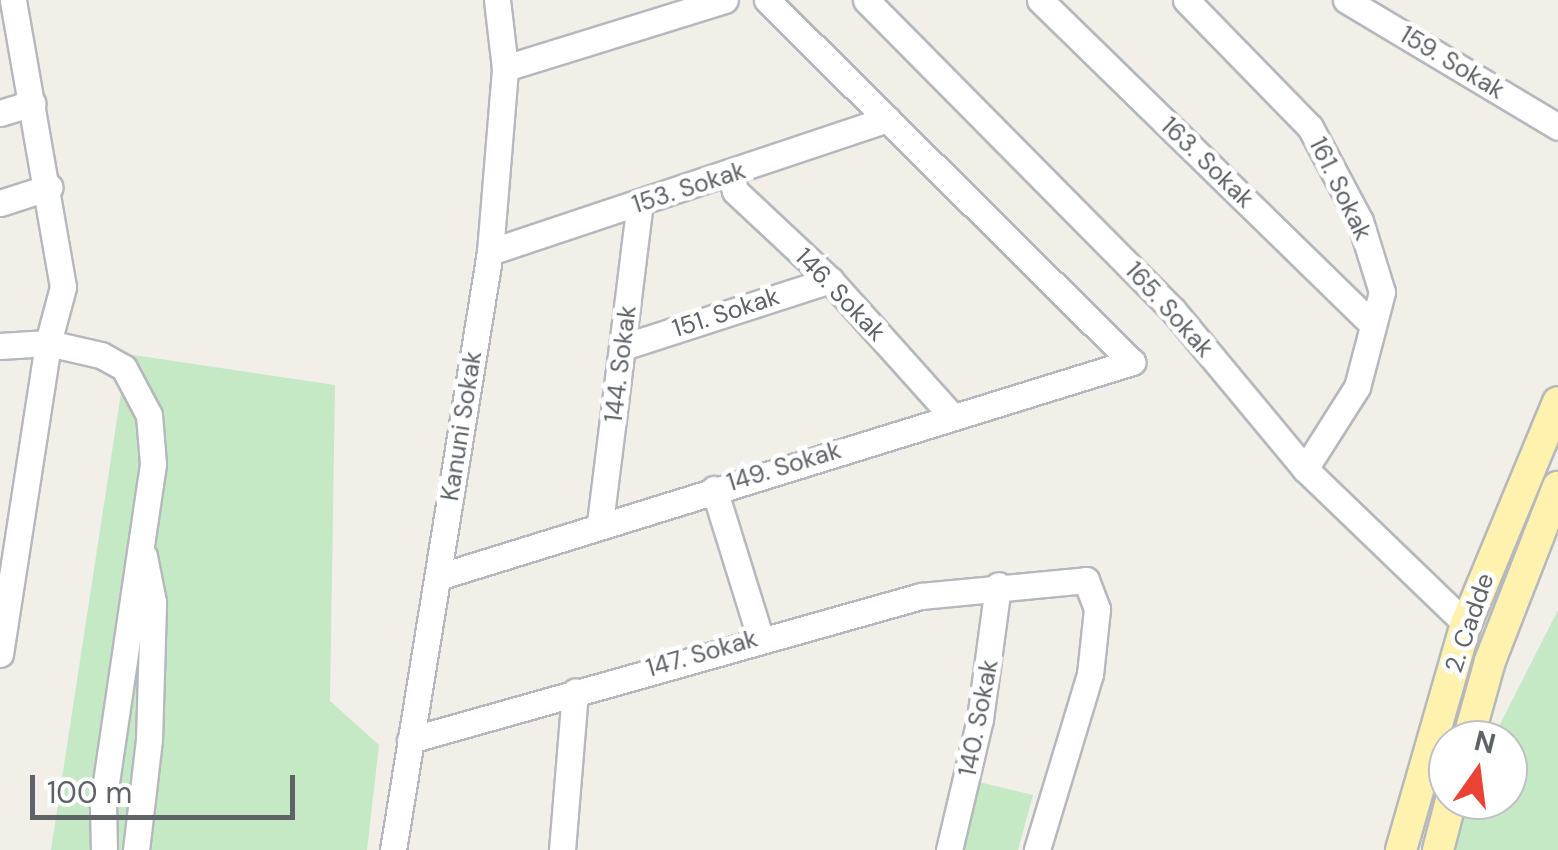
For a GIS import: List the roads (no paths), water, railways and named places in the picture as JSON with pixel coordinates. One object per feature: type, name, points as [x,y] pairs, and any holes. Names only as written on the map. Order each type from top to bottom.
[{"type":"main road","name":"2. Cadde","points":[[1401,850],[1466,624],[1558,402]]},
{"type":"main road","name":"2. Cadde","points":[[1474,720],[1490,661],[1558,486]]},
{"type":"main road","points":[[1438,850],[1446,820]]},
{"type":"street","points":[[0,654],[48,344],[63,286],[50,188],[13,0]]},
{"type":"street","points":[[506,68],[725,0]]},
{"type":"street","points":[[766,0],[887,119]]},
{"type":"street","name":"165. Sokak","points":[[866,0],[1173,310],[1305,469],[1466,624]]},
{"type":"street","name":"163. Sokak","points":[[1040,0],[1374,325]]},
{"type":"street","name":"161. Sokak","points":[[1186,0],[1310,127],[1360,221],[1382,292],[1358,387],[1305,469]]},
{"type":"street","name":"159. Sokak","points":[[1346,0],[1558,127]]},
{"type":"street","name":"Kanuni Sokak","points":[[392,850],[490,252],[506,68],[502,5]]},
{"type":"street","points":[[0,113],[33,103]]},
{"type":"street","name":"153. Sokak","points":[[490,252],[731,176],[887,119]]},
{"type":"street","name":"149. Sokak","points":[[438,577],[600,523],[1132,362],[887,119]]},
{"type":"street","name":"146. Sokak","points":[[731,176],[734,190],[830,280],[952,416]]},
{"type":"street","points":[[0,203],[50,188]]},
{"type":"street","name":"144. Sokak","points":[[600,523],[640,204]]},
{"type":"street","name":"151. Sokak","points":[[623,347],[830,280]]},
{"type":"street","points":[[0,346],[48,344],[100,356],[124,368],[140,389],[153,464],[103,804],[104,850]]},
{"type":"street","points":[[714,489],[760,637]]},
{"type":"street","points":[[136,850],[148,783],[153,602],[141,541]]},
{"type":"street","name":"147. Sokak","points":[[410,740],[760,637],[922,596],[998,585],[1086,580],[1096,609],[1090,674],[1036,850]]},
{"type":"street","name":"140. Sokak","points":[[949,850],[980,719],[998,585]]},
{"type":"street","points":[[562,850],[575,692]]}]
